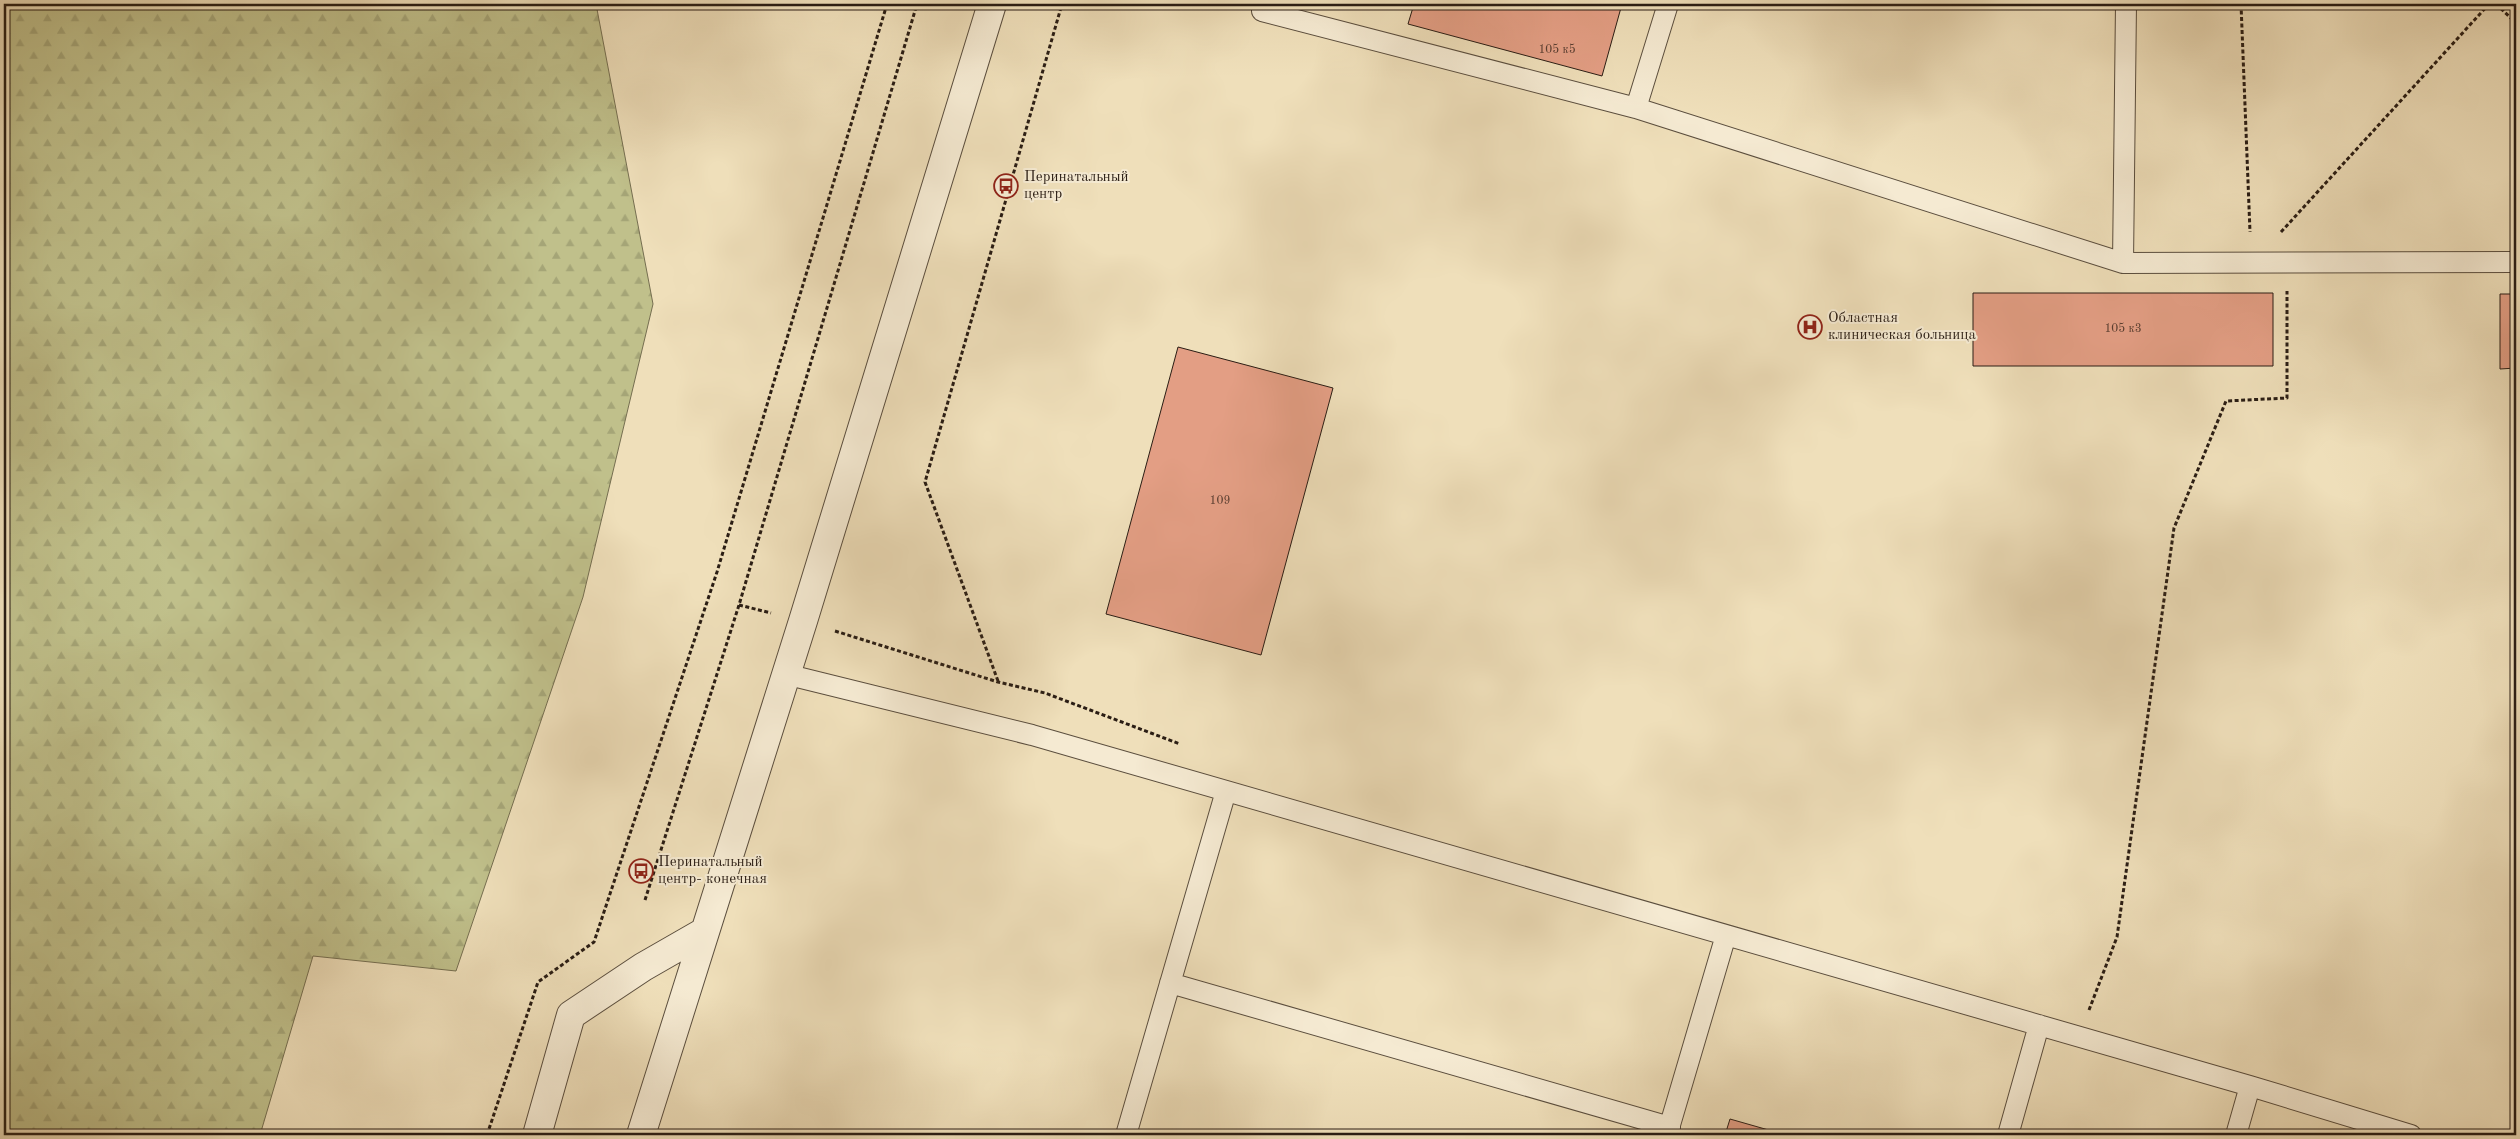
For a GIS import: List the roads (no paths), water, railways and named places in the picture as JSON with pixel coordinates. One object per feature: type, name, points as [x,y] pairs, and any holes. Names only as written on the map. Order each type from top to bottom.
[{"type":"street","points":[[642,1135],[704,932],[803,621],[992,4]]},
{"type":"street","points":[[538,1135],[571,1015],[643,967],[704,932]]},
{"type":"lane","points":[[1264,4],[1262,11],[1636,108],[2123,263],[2516,262]]},
{"type":"lane","points":[[1636,108],[1668,4]]},
{"type":"lane","points":[[2123,263],[2126,4]]},
{"type":"lane","points":[[785,674],[1032,735],[2250,1086],[2411,1135]]},
{"type":"lane","points":[[1126,1135],[1226,791]]},
{"type":"lane","points":[[1170,983],[1669,1131],[1726,935]]},
{"type":"lane","points":[[2008,1135],[2039,1025]]},
{"type":"lane","points":[[2236,1135],[2250,1086]]},
{"type":"place","name":"Перинатальный центр","points":[[1006,186]]},
{"type":"place","name":"Областная клиническая больница","points":[[1810,327]]},
{"type":"place","name":"Перинатальный центр- конечная","points":[[641,871]]}]
